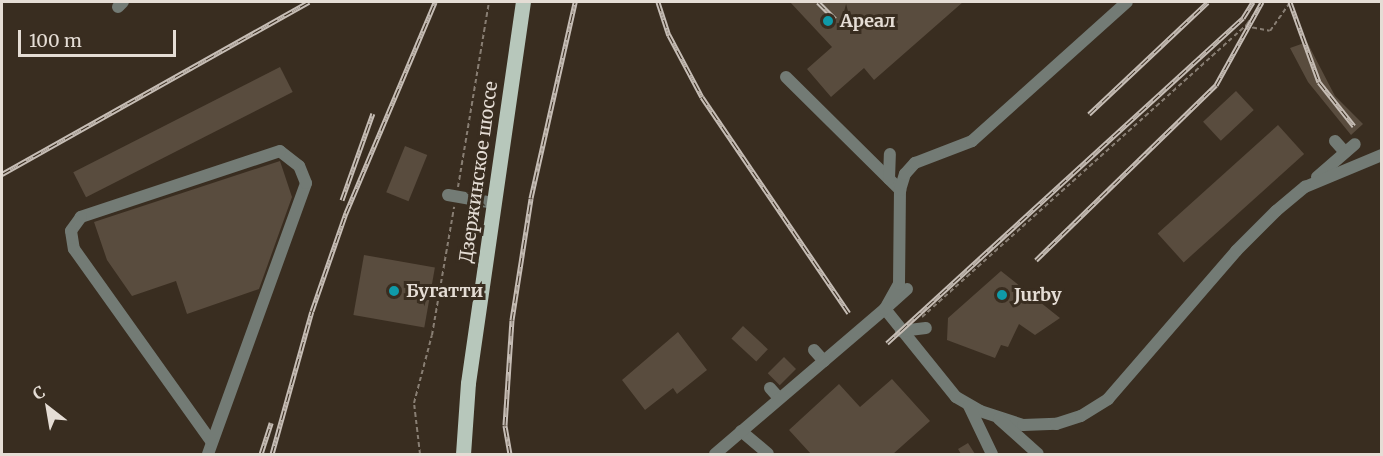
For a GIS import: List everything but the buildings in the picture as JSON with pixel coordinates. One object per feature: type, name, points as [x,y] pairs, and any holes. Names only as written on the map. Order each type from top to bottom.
[{"type":"main road","name":"Дзержинское шоссе","points":[[463,454],[464,419],[523,2]]},
{"type":"street","points":[[885,309],[898,284],[900,190],[905,174],[915,163],[972,141],[1127,2]]},
{"type":"street","points":[[786,77],[900,190]]},
{"type":"street","points":[[885,309],[905,331],[944,386],[969,406],[1023,425],[1056,424],[1081,416],[1108,399],[1236,251],[1350,148],[1335,141]]},
{"type":"street","points":[[208,454],[306,183],[299,165],[280,151],[81,217],[71,231],[74,249],[211,441]]},
{"type":"street","points":[[889,179],[890,154]]},
{"type":"street","points":[[1305,187],[1382,155]]},
{"type":"street","points":[[452,196],[494,203]]},
{"type":"street","points":[[714,454],[907,289]]},
{"type":"street","points":[[905,331],[926,328]]},
{"type":"street","points":[[814,350],[824,361]]},
{"type":"street","points":[[765,392],[774,403]]},
{"type":"street","points":[[969,406],[992,454]]},
{"type":"street","points":[[996,416],[1038,454]]},
{"type":"street","points":[[741,431],[768,454]]},
{"type":"path","points":[[420,454],[414,404],[432,335],[452,196],[489,2]]},
{"type":"path","points":[[905,331],[1245,26],[1263,2]]},
{"type":"path","points":[[1245,26],[1270,31],[1290,2]]},
{"type":"railway","points":[[2,174],[309,2]]},
{"type":"railway","points":[[272,454],[312,311],[346,213],[435,2]]},
{"type":"railway","points":[[510,454],[505,425],[512,320],[531,198],[575,2]]},
{"type":"railway","points":[[658,2],[669,35],[702,97],[849,313]]},
{"type":"railway","points":[[818,2],[835,19]]},
{"type":"railway","points":[[1089,114],[1208,2]]},
{"type":"railway","points":[[887,343],[1243,18],[1253,2]]},
{"type":"railway","points":[[1036,260],[1216,85],[1262,2]]},
{"type":"railway","points":[[1290,2],[1319,82],[1354,126]]},
{"type":"railway","points":[[342,200],[373,113]]},
{"type":"railway","points":[[261,454],[271,423]]},
{"type":"place","name":"Ареал","points":[[828,21]]},
{"type":"place","name":"Бугатти","points":[[394,291]]},
{"type":"place","name":"Jurby","points":[[1002,295]]}]
